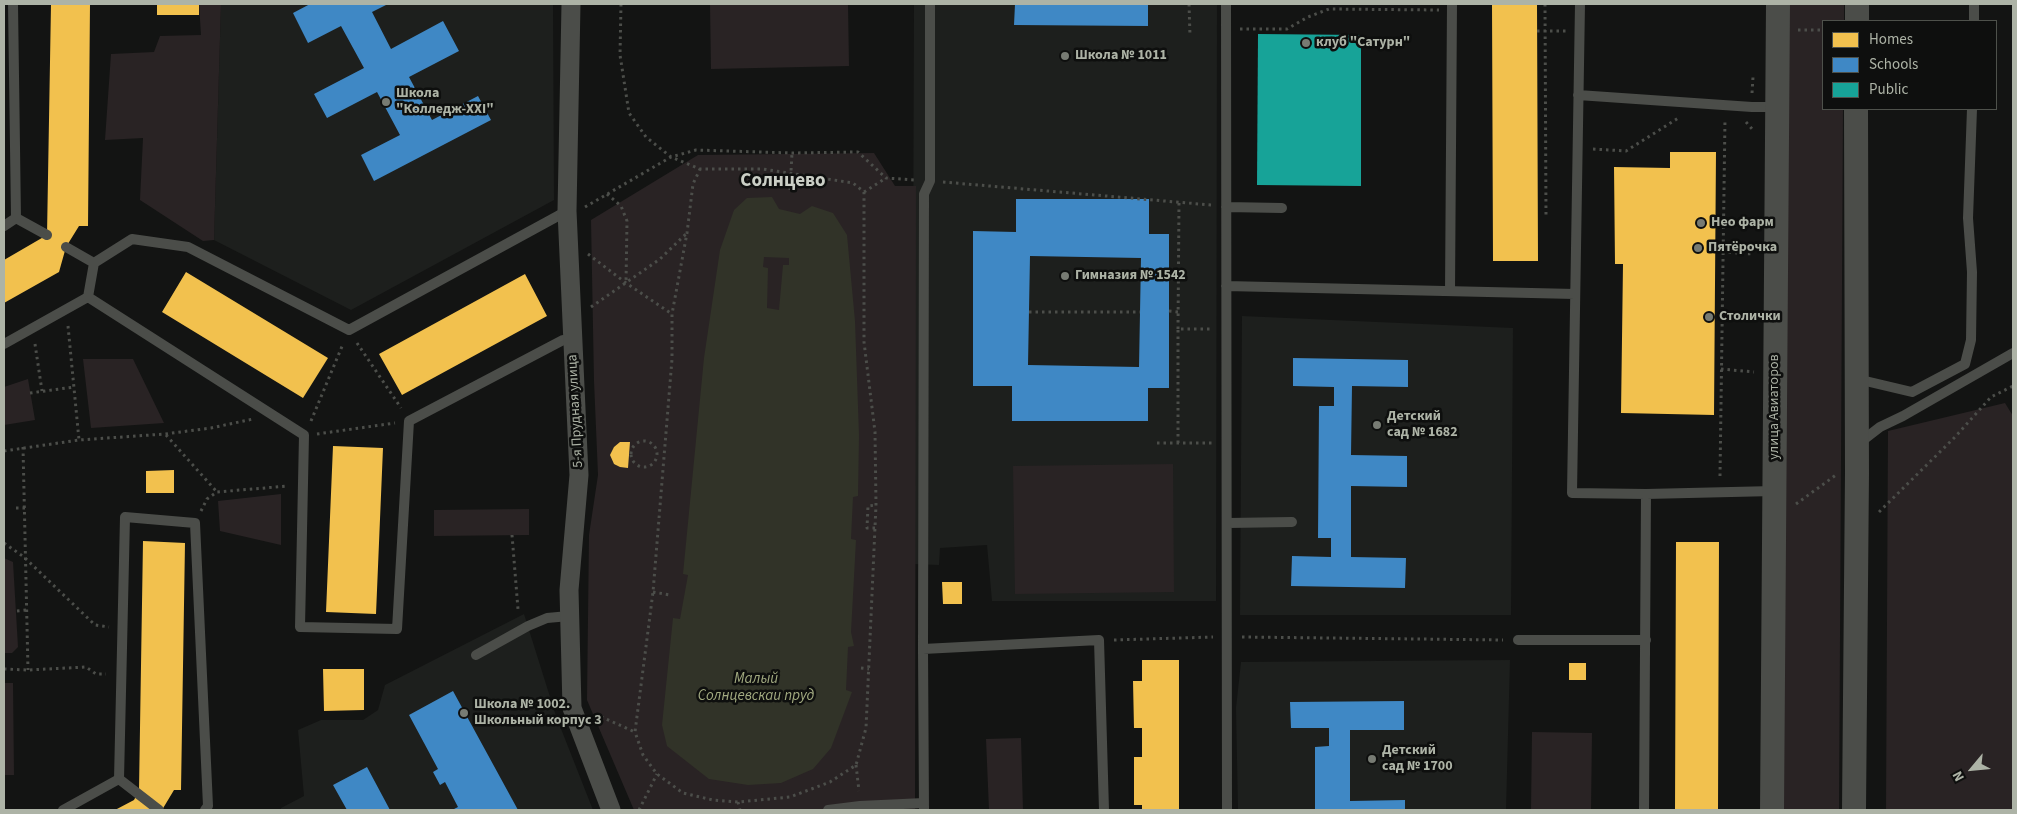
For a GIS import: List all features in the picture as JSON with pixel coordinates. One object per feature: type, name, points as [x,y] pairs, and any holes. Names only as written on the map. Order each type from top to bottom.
[{"type":"street","name":"5-я Прудная улица","points":[[571,4],[567,214],[579,475],[569,590],[572,708],[611,810]]},
{"type":"street","name":"улица Авиаторов","points":[[1772,810],[1778,4]]},
{"type":"street","points":[[1857,4],[1857,20]]},
{"type":"street","points":[[1854,810],[1856,110]]},
{"type":"lane","points":[[13,4],[16,218]]},
{"type":"lane","points":[[828,810],[860,806],[924,807],[924,194],[930,181],[930,4]]},
{"type":"lane","points":[[1226,4],[1227,810]]},
{"type":"lane","points":[[1580,4],[1572,493],[1774,492]]},
{"type":"lane","points":[[1974,4],[1974,20]]},
{"type":"lane","points":[[1450,291],[1452,7]]},
{"type":"lane","points":[[1578,95],[1752,107],[1778,107]]},
{"type":"lane","points":[[1856,379],[1912,392],[1965,364],[1971,340],[1972,272],[1968,218],[1972,110]]},
{"type":"lane","points":[[1226,207],[1282,208]]},
{"type":"lane","points":[[88,297],[94,263],[132,239],[188,247],[349,330],[567,214]]},
{"type":"lane","points":[[4,226],[16,218]]},
{"type":"lane","points":[[16,218],[48,235]]},
{"type":"lane","points":[[66,247],[94,263]]},
{"type":"lane","points":[[1226,286],[1575,294]]},
{"type":"lane","points":[[88,297],[304,435],[300,627],[397,629],[409,421],[563,340],[573,342]]},
{"type":"lane","points":[[4,344],[88,297]]},
{"type":"lane","points":[[1856,446],[1880,427],[1903,416],[2013,353]]},
{"type":"lane","points":[[1644,810],[1646,494]]},
{"type":"lane","points":[[120,779],[126,517],[195,523],[208,806],[206,810]]},
{"type":"lane","points":[[1228,523],[1292,522]]},
{"type":"lane","points":[[476,655],[547,618],[569,616]]},
{"type":"lane","points":[[923,649],[1099,640],[1104,810]]},
{"type":"lane","points":[[1518,640],[1646,640]]},
{"type":"lane","points":[[63,810],[120,779]]},
{"type":"lane","points":[[120,779],[159,810]]},
{"type":"path","points":[[621,4],[620,55],[629,113],[646,137],[672,157],[700,169],[763,169],[792,173],[853,183],[864,192]]},
{"type":"path","points":[[1189,4],[1190,36]]},
{"type":"path","points":[[1376,4],[1381,8]]},
{"type":"path","points":[[1545,4],[1546,217]]},
{"type":"path","points":[[1236,29],[1287,29],[1308,17],[1329,9],[1452,7]]},
{"type":"path","points":[[1792,30],[1822,30]]},
{"type":"path","points":[[1578,149],[1626,151],[1687,113],[1678,113]]},
{"type":"path","points":[[1720,476],[1725,114]]},
{"type":"path","points":[[1744,119],[1754,130]]},
{"type":"path","points":[[567,214],[607,194],[672,157],[696,150],[792,153],[858,152],[886,178]]},
{"type":"path","points":[[790,190],[792,153]]},
{"type":"path","points":[[700,169],[693,184],[687,232],[672,314],[672,359],[653,592],[635,732],[643,755],[657,774],[683,793],[713,800],[738,802],[790,797],[830,782],[856,765]]},
{"type":"path","points":[[864,192],[886,178],[1226,207]]},
{"type":"path","points":[[860,806],[856,765],[866,728],[876,506],[875,432],[864,342],[864,192]]},
{"type":"path","points":[[607,194],[621,206],[626,221],[626,283]]},
{"type":"path","points":[[1178,443],[1179,202]]},
{"type":"path","points":[[585,311],[660,259],[687,232]]},
{"type":"path","points":[[583,250],[626,283],[672,314]]},
{"type":"path","points":[[1722,252],[1753,254]]},
{"type":"path","points":[[64,310],[68,326],[79,440]]},
{"type":"path","points":[[1169,311],[1178,312]]},
{"type":"path","points":[[1029,312],[1140,312]]},
{"type":"path","points":[[1178,329],[1226,329]]},
{"type":"path","points":[[29,330],[36,345],[42,391]]},
{"type":"path","points":[[304,435],[409,421],[349,330]]},
{"type":"path","points":[[304,435],[349,330]]},
{"type":"path","points":[[1721,369],[1754,372]]},
{"type":"path","points":[[30,393],[74,386]]},
{"type":"path","points":[[1879,512],[1955,437],[1991,397],[2013,386]]},
{"type":"path","points":[[4,451],[79,440],[165,434],[211,428],[251,420],[268,412]]},
{"type":"path","points":[[165,434],[217,492]]},
{"type":"path","points":[[640,442],[649,442],[657,449],[658,456],[654,464],[646,468],[638,466],[632,460],[631,451],[640,442]]},
{"type":"path","points":[[1157,443],[1227,444]]},
{"type":"path","points":[[23,447],[28,670]]},
{"type":"path","points":[[658,456],[664,457]]},
{"type":"path","points":[[1791,508],[1838,473]]},
{"type":"path","points":[[195,523],[207,499],[217,492],[280,486],[303,487]]},
{"type":"path","points":[[875,528],[867,528],[868,506],[876,506]]},
{"type":"path","points":[[16,508],[25,508]]},
{"type":"path","points":[[512,535],[518,609]]},
{"type":"path","points":[[4,543],[24,557],[94,625],[123,628]]},
{"type":"path","points":[[653,592],[670,595]]},
{"type":"path","points":[[17,611],[27,610]]},
{"type":"path","points":[[1099,640],[1227,637],[1518,640]]},
{"type":"path","points":[[4,670],[86,667],[96,674],[122,675]]},
{"type":"path","points":[[861,668],[869,669]]},
{"type":"path","points":[[572,708],[580,707],[635,732]]},
{"type":"path","points":[[639,810],[657,774]]},
{"type":"path","points":[[738,802],[740,810]]},
{"type":"shaded area","points":[[199,4],[221,4],[214,240],[203,241],[140,200],[143,138],[105,140],[111,54],[154,52],[160,36],[201,35]]},
{"type":"shaded area","name":"Школа \"Колледж-XXI\"","points":[[221,4],[553,4],[554,200],[351,310],[214,240]]},
{"type":"shaded area","points":[[710,4],[848,4],[849,66],[711,69]]},
{"type":"shaded area","name":"Гимназия № 1542","points":[[914,4],[1217,4],[1216,601],[992,601],[987,545],[940,548],[939,565],[912,564]]},
{"type":"shaded area","points":[[1788,4],[1844,4],[1844,20],[1822,20],[1822,110],[1843,110],[1839,810],[1783,810]]},
{"type":"shaded area","points":[[874,153],[895,186],[916,186],[915,810],[634,810],[587,700],[589,535],[598,475],[591,220],[698,155]]},
{"type":"shaded area","name":"Детский сад № 1682","points":[[1242,316],[1513,328],[1511,615],[1240,615]]},
{"type":"shaded area","points":[[83,359],[133,359],[164,423],[91,428]]},
{"type":"shaded area","points":[[28,379],[35,420],[4,425],[4,387]]},
{"type":"shaded area","points":[[2005,403],[2013,416],[2013,810],[1886,810],[1888,431]]},
{"type":"shaded area","points":[[1173,464],[1174,592],[1015,594],[1013,466]]},
{"type":"shaded area","points":[[281,494],[281,545],[220,531],[218,501]]},
{"type":"shaded area","points":[[529,509],[529,535],[434,536],[434,510]]},
{"type":"shaded area","points":[[4,558],[13,562],[18,647],[12,653],[4,653]]},
{"type":"shaded area","name":"Школа № 1002. Школьный корпус 3","points":[[524,614],[556,716],[593,810],[281,810],[281,808],[304,796],[298,730],[321,720],[363,720],[378,710],[385,685]]},
{"type":"shaded area","name":"Детский сад № 1700","points":[[1510,660],[1506,810],[1238,810],[1236,708],[1241,662]]},
{"type":"shaded area","points":[[4,683],[13,683],[14,775],[4,775]]},
{"type":"shaded area","points":[[1532,732],[1592,733],[1591,810],[1531,810]]},
{"type":"shaded area","points":[[1021,738],[1023,810],[989,810],[986,739]]},
{"type":"water","name":"Малый Солнцевскаи пруд","points":[[772,197],[779,209],[800,214],[812,206],[833,213],[847,235],[855,321],[859,435],[858,496],[853,497],[851,539],[856,540],[851,632],[854,646],[848,647],[846,690],[852,692],[831,748],[813,769],[781,783],[748,785],[709,779],[667,746],[662,725],[673,618],[680,619],[688,575],[683,574],[704,358],[720,250],[734,210],[747,198]],"holes":[[[764,257],[789,258],[789,265],[783,265],[779,310],[767,308],[768,268],[763,267]]]},
{"type":"building: Homes","points":[[51,4],[90,4],[88,226],[79,226],[66,247],[59,272],[4,303],[4,260],[47,235]]},
{"type":"building: Homes","points":[[157,4],[199,4],[199,15],[157,15]]},
{"type":"building: Homes","points":[[1492,4],[1537,4],[1538,261],[1493,261]]},
{"type":"building: Homes","points":[[1670,152],[1716,152],[1714,415],[1621,413],[1623,264],[1615,264],[1614,167],[1670,168]]},
{"type":"building: Homes","points":[[186,272],[328,358],[303,398],[162,312]]},
{"type":"building: Homes","points":[[525,274],[547,316],[402,395],[379,354]]},
{"type":"building: Homes","points":[[620,442],[630,442],[628,468],[614,464],[610,455],[614,447]]},
{"type":"building: Homes","points":[[333,446],[383,448],[376,614],[326,612]]},
{"type":"building: Homes","points":[[174,470],[174,493],[146,493],[146,471]]},
{"type":"building: Homes","points":[[143,541],[185,543],[181,790],[174,790],[162,810],[115,810],[134,800],[139,790]]},
{"type":"building: Homes","points":[[1676,542],[1719,542],[1718,810],[1675,810]]},
{"type":"building: Homes","points":[[942,582],[962,582],[962,604],[943,604]]},
{"type":"building: Homes","points":[[1142,660],[1179,660],[1179,810],[1142,810],[1142,805],[1134,805],[1134,757],[1142,757],[1142,728],[1134,728],[1133,681],[1142,681]]},
{"type":"building: Homes","points":[[1569,663],[1586,663],[1586,680],[1569,680]]},
{"type":"building: Homes","points":[[323,669],[364,669],[364,710],[324,711]]},
{"type":"building: Schools","points":[[310,4],[388,4],[372,12],[391,49],[443,21],[459,51],[409,77],[432,120],[478,96],[491,120],[374,181],[361,155],[400,135],[377,92],[327,118],[314,94],[364,68],[341,26],[308,43],[293,13]]},
{"type":"building: Schools","points":[[1015,4],[1148,4],[1148,26],[1014,25]]},
{"type":"building: Schools","points":[[1016,199],[1149,199],[1149,234],[1169,234],[1169,388],[1148,388],[1148,421],[1012,421],[1012,386],[973,386],[973,231],[1016,232]],"holes":[[[1030,256],[1141,258],[1139,367],[1028,365]]]},
{"type":"building: Schools","points":[[1293,358],[1408,360],[1408,387],[1352,386],[1351,455],[1407,456],[1407,487],[1351,486],[1351,557],[1406,558],[1405,588],[1291,586],[1292,556],[1331,557],[1331,538],[1318,538],[1319,406],[1334,406],[1334,387],[1293,386]]},
{"type":"building: Schools","points":[[453,691],[518,810],[452,810],[458,807],[445,782],[440,785],[433,772],[438,769],[409,715]]},
{"type":"building: Schools","points":[[1404,701],[1404,730],[1350,730],[1350,801],[1405,800],[1405,810],[1315,810],[1315,747],[1329,746],[1329,728],[1291,728],[1290,702]]},
{"type":"building: Schools","points":[[367,767],[390,810],[347,810],[333,785]]},
{"type":"building: Public","points":[[1258,34],[1361,35],[1361,186],[1257,185]]},
{"type":"place","name":"клуб \"Сатурн\"","points":[[1306,43]]},
{"type":"place","name":"Школа № 1011","points":[[1065,56]]},
{"type":"place","name":"Школа \"Колледж-XXI\"","points":[[386,102]]},
{"type":"place","name":"Нео фарм","points":[[1701,223]]},
{"type":"place","name":"Пятёрочка","points":[[1698,248]]},
{"type":"place","name":"Гимназия № 1542","points":[[1065,276]]},
{"type":"place","name":"Столички","points":[[1709,317]]},
{"type":"place","name":"Детский сад № 1682","points":[[1377,425]]},
{"type":"place","name":"Школа № 1002. Школьный корпус 3","points":[[464,713]]},
{"type":"place","name":"Детский сад № 1700","points":[[1372,759]]},
{"type":"district","name":"Солнцево","points":[[783,182]]}]
